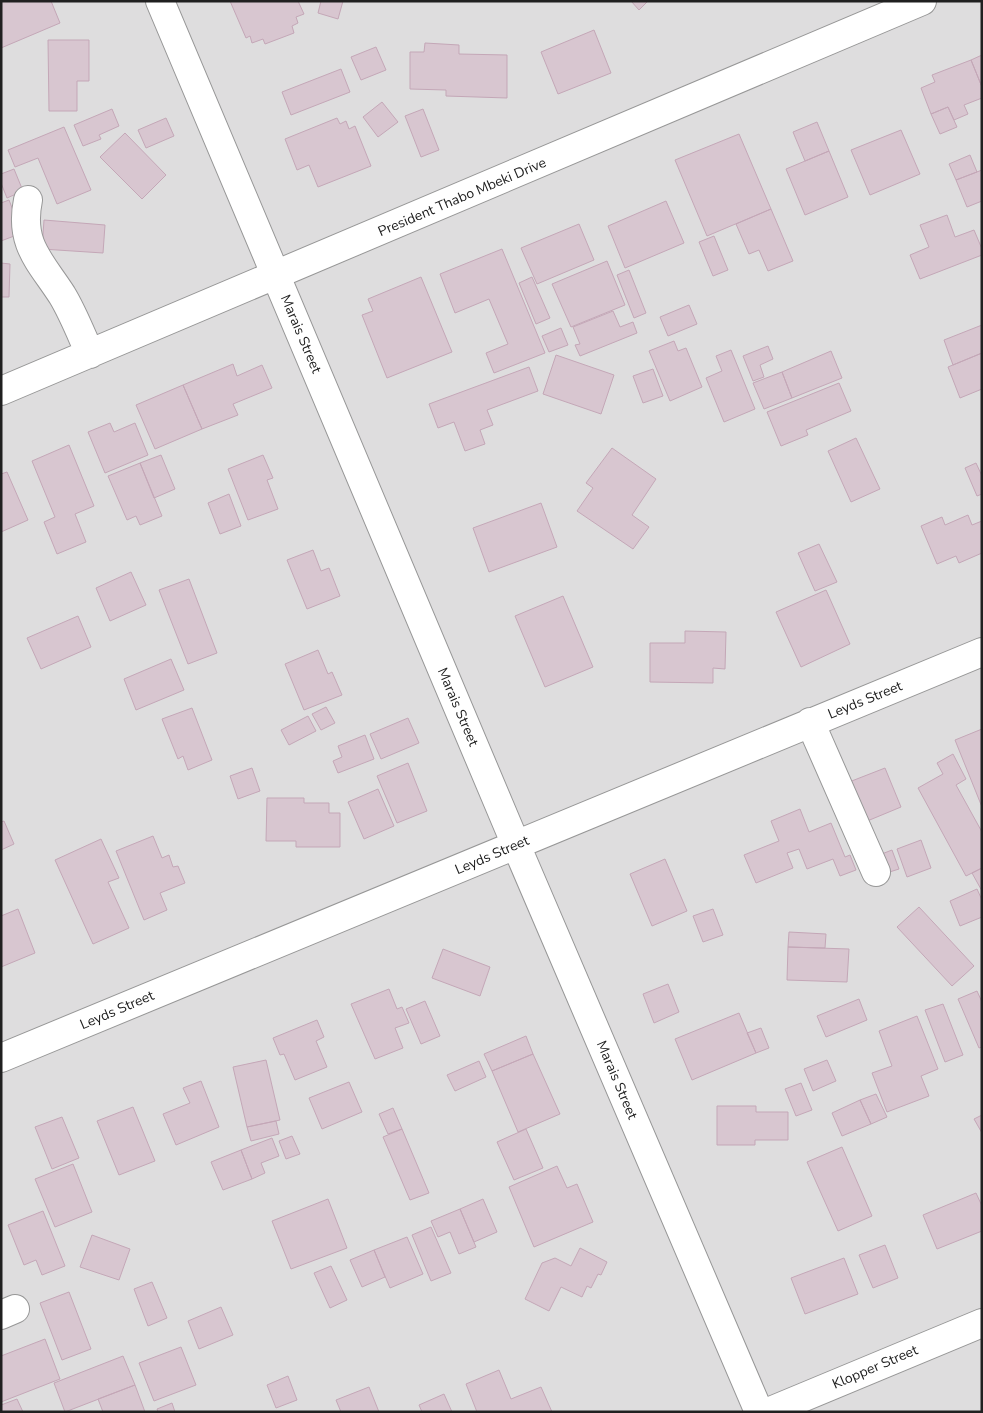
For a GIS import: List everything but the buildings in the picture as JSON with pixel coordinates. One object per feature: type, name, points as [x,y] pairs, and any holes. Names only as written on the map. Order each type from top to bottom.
[{"type":"street","name":"Marais Street","points":[[160,1],[516,845],[759,1412]]},
{"type":"street","name":"President Thabo Mbeki Drive","points":[[1,391],[277,276],[922,1]]},
{"type":"street","points":[[28,200],[24,218],[29,243],[72,313],[90,354]]},
{"type":"street","name":"Leyds Street","points":[[1,1058],[982,652]]},
{"type":"street","points":[[810,722],[876,872]]},
{"type":"street","name":"Klopper Street","points":[[768,1412],[982,1323]]},
{"type":"shaded area","points":[[1,1],[982,1],[982,1412],[1,1412]]}]
